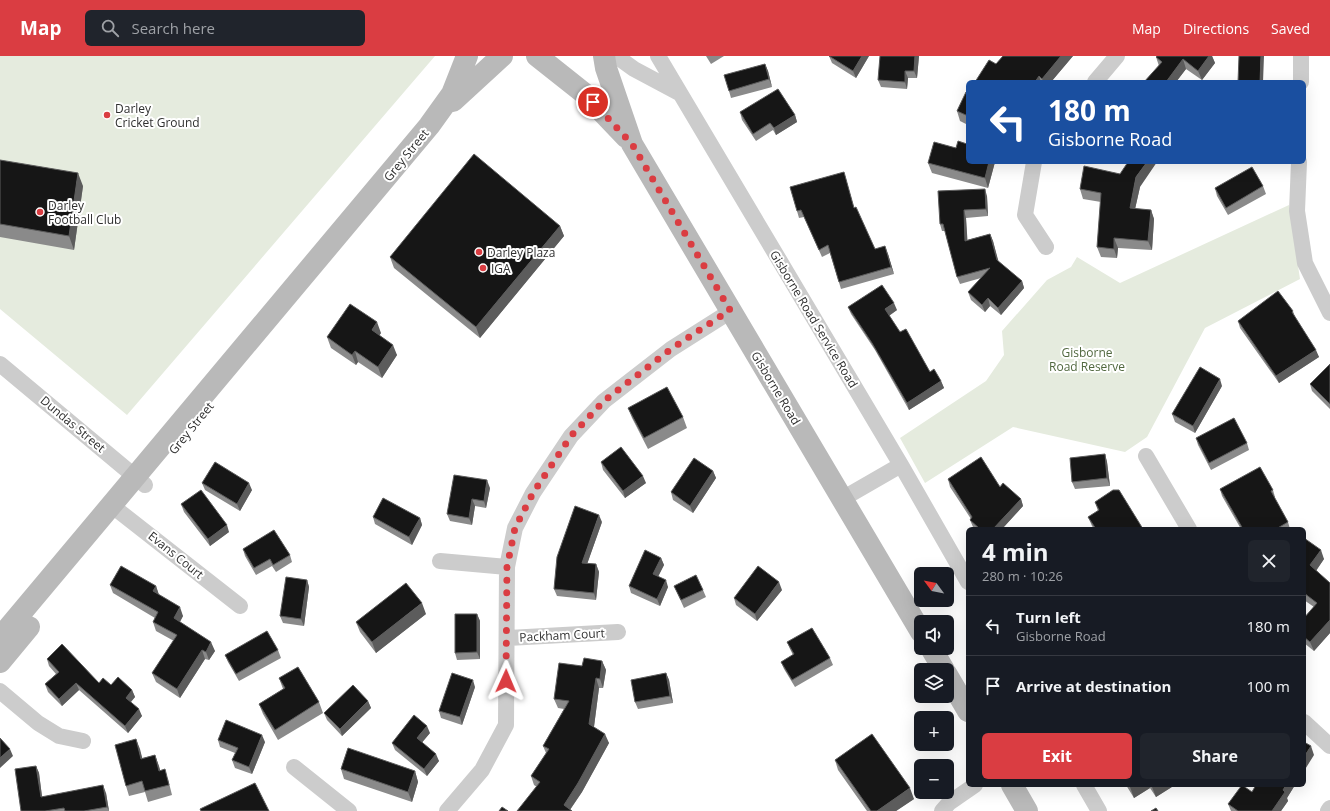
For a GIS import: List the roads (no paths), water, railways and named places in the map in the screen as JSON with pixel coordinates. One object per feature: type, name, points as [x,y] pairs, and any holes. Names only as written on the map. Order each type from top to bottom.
[{"type":"street","name":"Grey Street","points":[[0,662],[140,480],[323,267],[343,235],[377,190],[434,120],[452,94],[467,56]]},
{"type":"street","name":"Grey Street","points":[[434,120],[502,56]]},
{"type":"street","name":"Gisborne Road","points":[[537,56],[585,94],[632,144]]},
{"type":"street","name":"Gisborne Road","points":[[604,56],[606,68],[632,144],[914,620]]},
{"type":"street","points":[[616,56],[634,69],[679,93]]},
{"type":"street","name":"Gisborne Road Service Road","points":[[658,56],[901,465],[966,579]]},
{"type":"street","points":[[1097,80],[1117,56]]},
{"type":"street","points":[[1301,56],[1301,80]]},
{"type":"street","points":[[1034,164],[1025,215],[1046,247]]},
{"type":"street","points":[[1299,164],[1297,211],[1305,263],[1330,313]]},
{"type":"street","points":[[447,811],[482,770],[506,725],[507,567],[515,528],[533,493],[571,436],[604,401],[650,364],[730,310]]},
{"type":"street","name":"Dundas Street","points":[[0,364],[140,480]]},
{"type":"street","points":[[1146,456],[1188,527]]},
{"type":"street","points":[[842,499],[901,465]]},
{"type":"street","name":"Grey Street","points":[[0,638],[116,510]]},
{"type":"street","name":"Evans Court","points":[[116,510],[144,530],[240,606]]},
{"type":"street","points":[[440,561],[507,567]]},
{"type":"street","name":"Packham Court","points":[[507,638],[618,632]]},
{"type":"street","points":[[954,687],[966,708]]},
{"type":"street","points":[[0,690],[44,726],[59,736],[83,741]]},
{"type":"street","points":[[1306,724],[1330,746]]},
{"type":"street","points":[[294,767],[349,811]]},
{"type":"street","points":[[942,811],[949,803],[972,787]]},
{"type":"street","points":[[1013,787],[1027,811]]},
{"type":"street","points":[[1085,787],[1099,811]]},
{"type":"place","name":"Darley Cricket Ground","points":[[107,115]]},
{"type":"place","name":"Darley Football Club","points":[[40,212]]},
{"type":"place","name":"Darley Plaza","points":[[479,252]]},
{"type":"place","name":"IGA","points":[[483,268]]},
{"type":"park label","name":"Gisborne Road Reserve","points":[[1087,359]]}]
